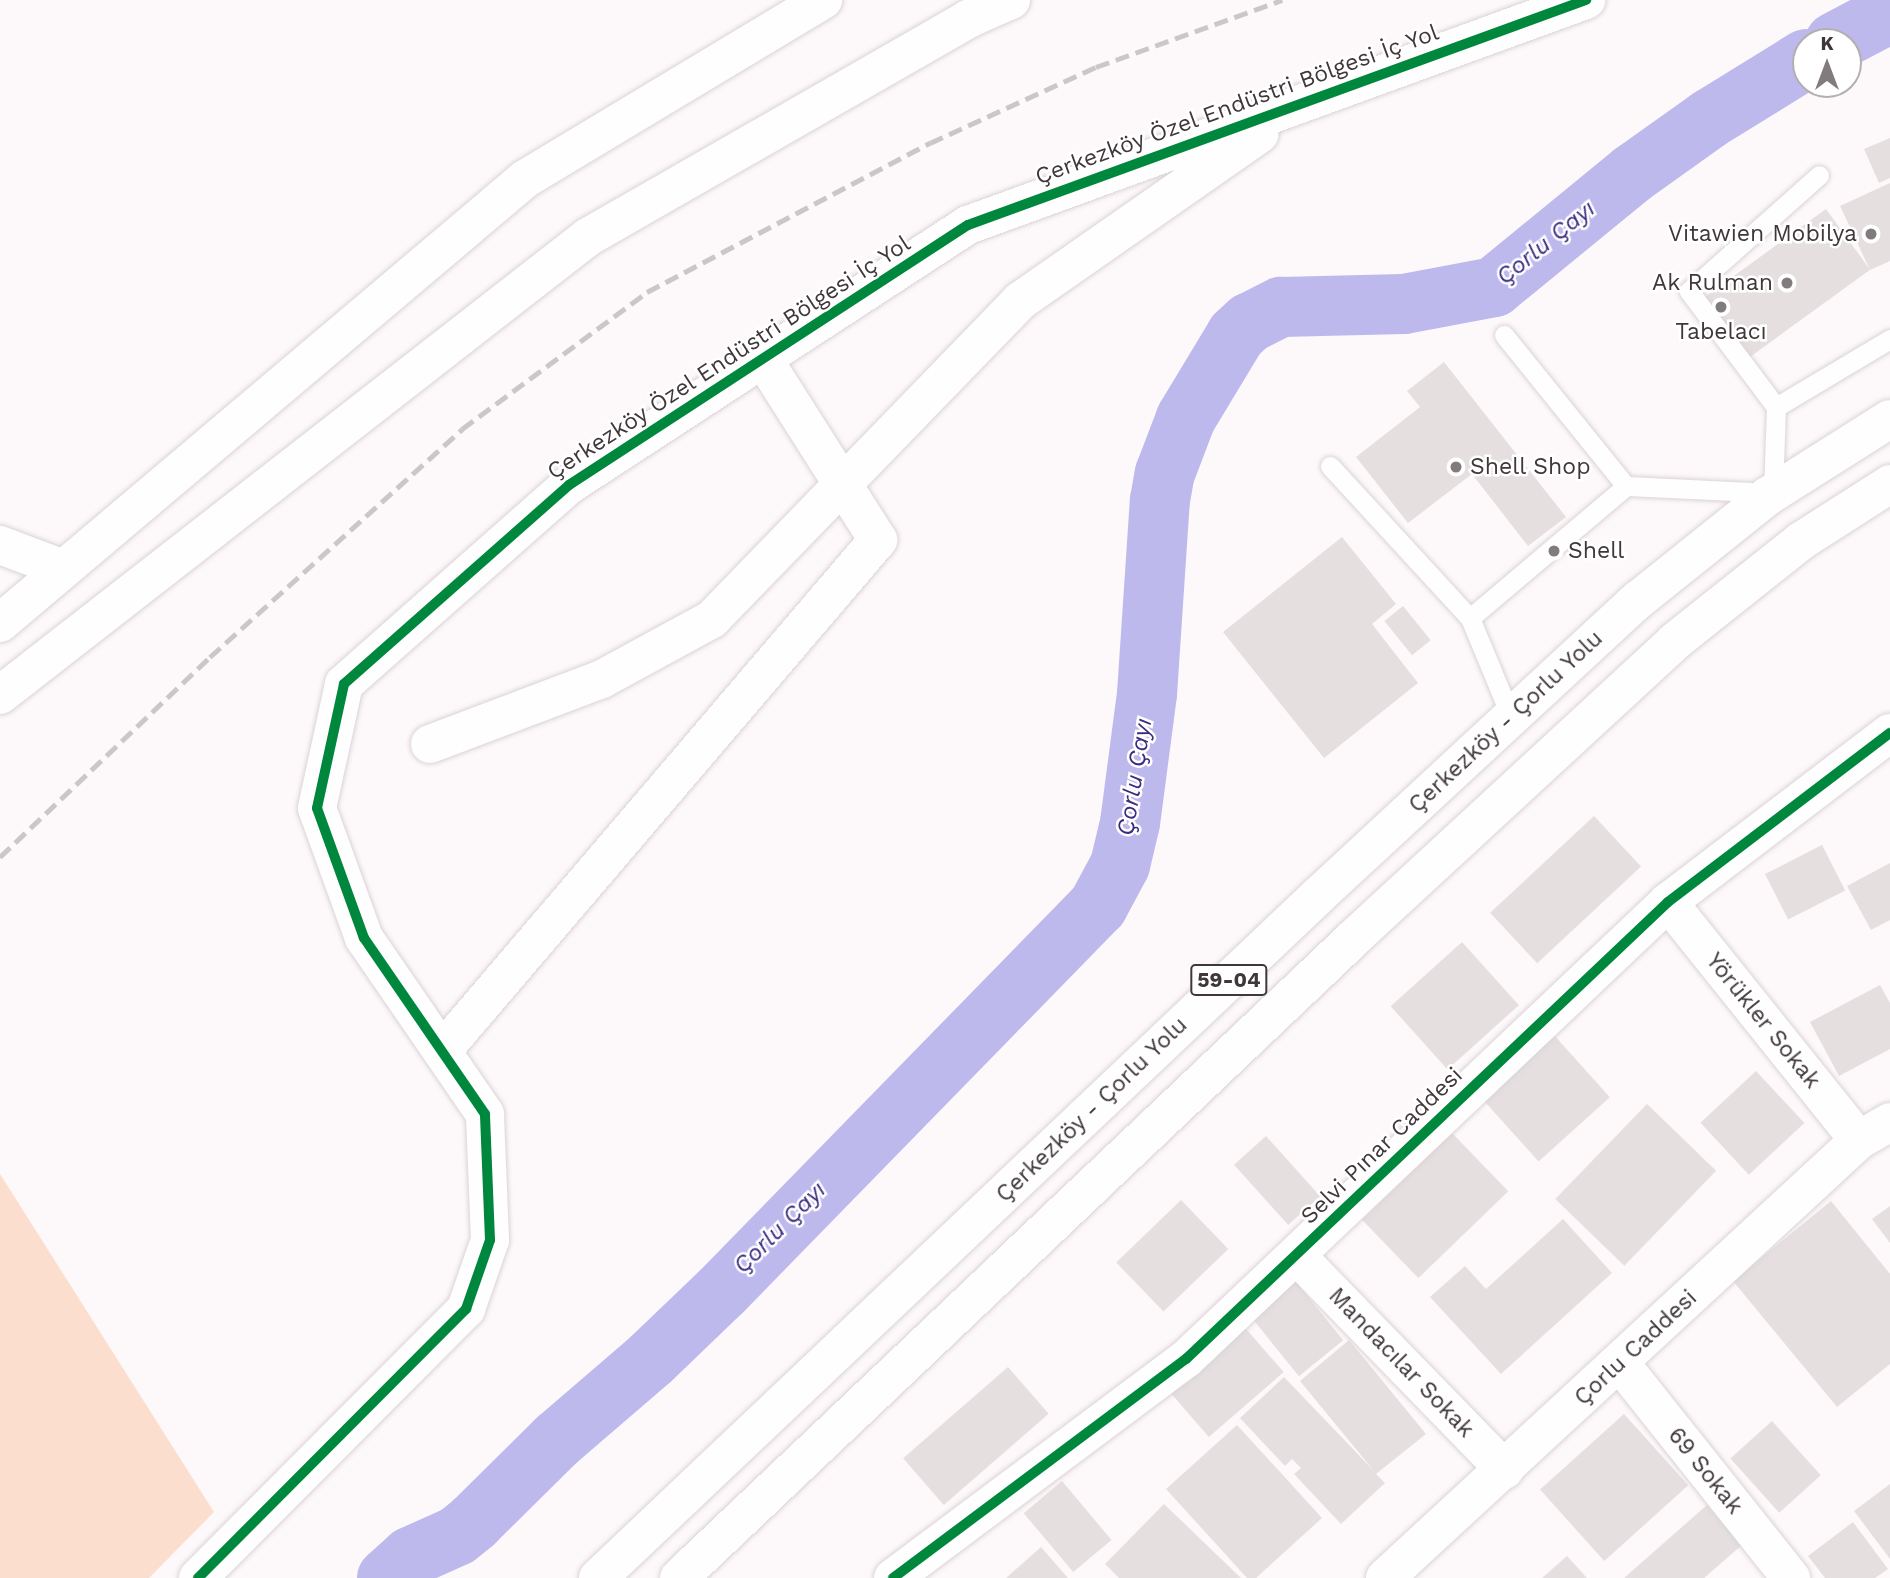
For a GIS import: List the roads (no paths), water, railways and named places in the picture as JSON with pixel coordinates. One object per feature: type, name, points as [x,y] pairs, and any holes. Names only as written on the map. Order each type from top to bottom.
[{"type":"street","points":[[0,623],[524,178],[823,0]]},
{"type":"street","points":[[0,695],[588,237],[968,19],[1011,0]]},
{"type":"street","name":"Çerkezköy Özel Endüstri Bölgesi İç Yol","points":[[198,1578],[466,1309],[490,1240],[485,1114],[364,937],[317,807],[344,684],[569,485],[968,225],[1586,0]]},
{"type":"street","name":"Çerkezköy Özel Endüstri Bölgesi İç Yol","points":[[430,744],[602,679],[712,620],[1020,301],[1300,104]]},
{"type":"street","name":"Çerkezköy Özel Endüstri Bölgesi İç Yol","points":[[442,1051],[878,540],[763,359]]},
{"type":"street","name":"Çerkezköy - Çorlu Yolu","points":[[598,1578],[1319,895],[1638,600],[1773,493],[1890,419]]},
{"type":"street","name":"59-04","points":[[679,1578],[1357,935],[1674,642],[1801,541],[1890,484]]},
{"type":"street","points":[[0,545],[64,569]]},
{"type":"street","name":"Selvi Pınar Caddesi","points":[[919,1571],[1186,1359],[1668,902],[1890,733]]},
{"type":"street","name":"Yörükler Sokak","points":[[1668,902],[1875,1131]]},
{"type":"street","name":"Çorlu Caddesi","points":[[1385,1578],[1875,1131]]},
{"type":"street","name":"Mandacılar Sokak","points":[[1297,1256],[1505,1471]]},
{"type":"street","name":"69 Sokak","points":[[1620,1363],[1791,1578]]},
{"type":"lane","points":[[1470,618],[1626,486],[1773,493],[1776,407],[1689,291],[1819,175]]},
{"type":"lane","points":[[1504,335],[1626,486]]},
{"type":"lane","points":[[1776,407],[1890,339]]},
{"type":"lane","points":[[1330,466],[1470,618],[1511,717]]},
{"type":"waterway","name":"Çorlu Çayı","points":[[1862,28],[1890,13]]},
{"type":"waterway","name":"Çorlu Çayı","points":[[387,1578],[410,1557],[457,1536],[474,1522],[557,1440],[650,1360],[721,1292],[1098,906],[1120,865],[1130,823],[1147,694],[1160,500],[1165,473],[1186,418],[1236,335],[1249,323],[1281,307],[1404,304],[1494,287],[1632,174],[1709,119],[1792,68]]},
{"type":"railway","points":[[0,857],[210,657],[462,429],[647,292],[930,143],[1096,67],[1282,0]]},
{"type":"place","name":"Vitawien Mobilya","points":[[1871,234]]},
{"type":"place","name":"Ak Rulman","points":[[1787,283]]},
{"type":"place","name":"Tabelacı","points":[[1721,307]]},
{"type":"place","name":"Shell Shop","points":[[1456,467]]},
{"type":"place","name":"Shell","points":[[1554,551]]}]
